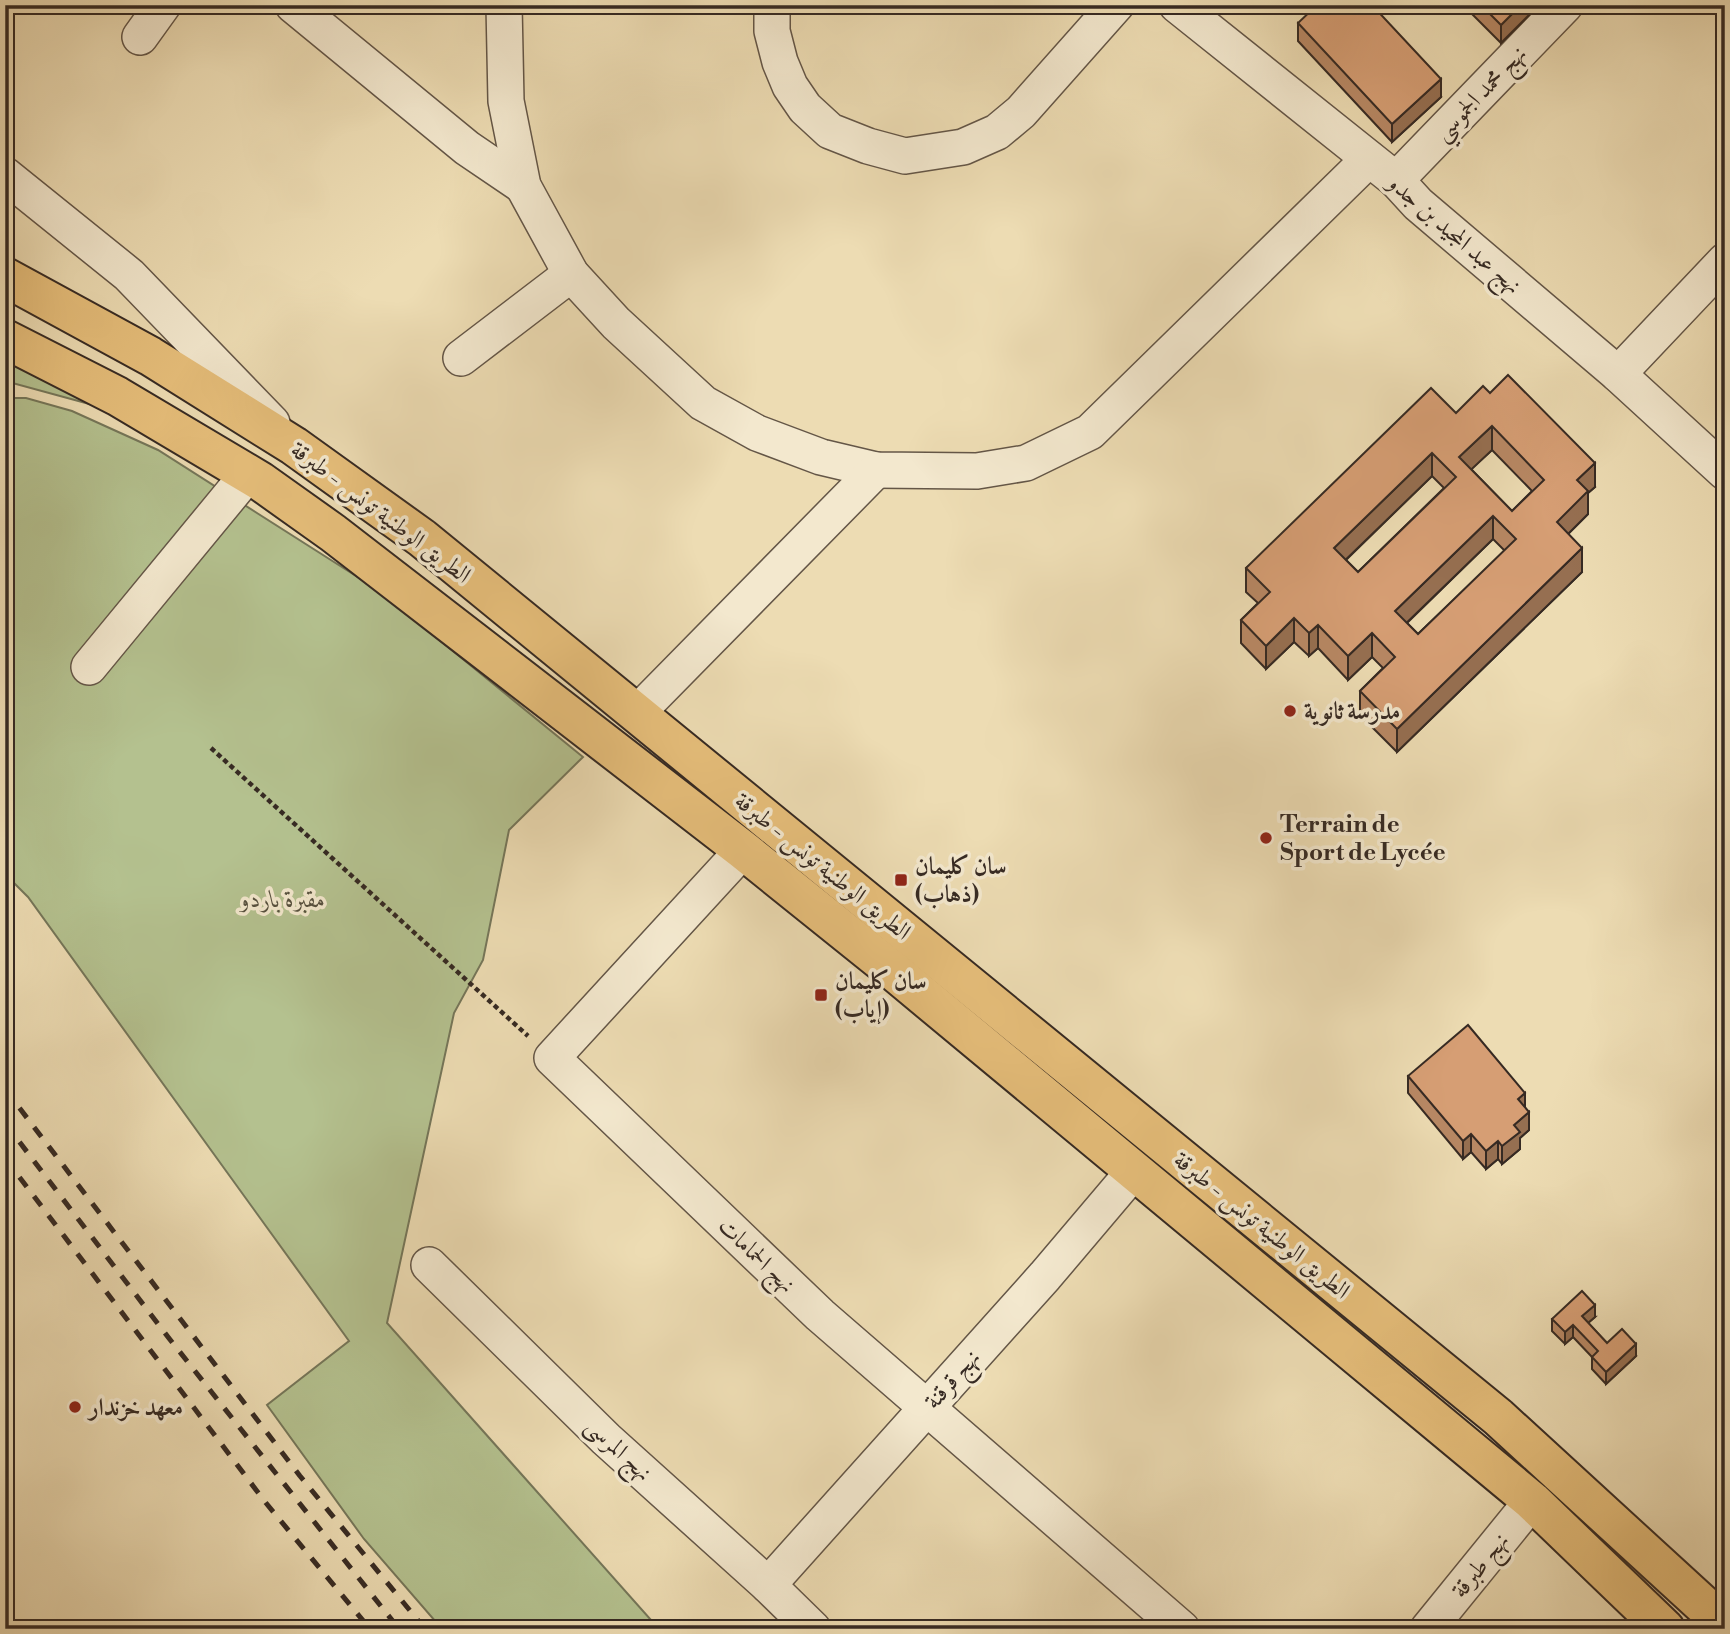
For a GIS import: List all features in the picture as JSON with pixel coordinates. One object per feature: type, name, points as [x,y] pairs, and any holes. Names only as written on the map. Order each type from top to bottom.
[{"type":"main road","name":"الطريق الوطنية تونس - طبرقة","points":[[5,277],[150,356],[294,446],[422,538],[1498,1417],[1725,1625]]},
{"type":"main road","name":"الطريق الوطنية تونس - طبرقة","points":[[5,340],[117,396],[248,474],[333,533],[743,850],[1135,1171],[1532,1502],[1665,1629]]},
{"type":"main road","points":[[5,362],[117,396]]},
{"type":"street","points":[[140,37],[163,5]]},
{"type":"street","points":[[293,5],[467,148],[523,186]]},
{"type":"street","points":[[504,5],[506,101],[523,186]]},
{"type":"street","points":[[772,5],[772,31],[780,62],[790,86],[805,108],[831,131],[868,146],[905,156],[963,147],[997,132],[1021,112],[1116,5]]},
{"type":"street","name":"نهج عبد المجيد بن جدو","points":[[1177,5],[1382,170],[1418,204],[1618,374],[1725,472]]},
{"type":"street","name":"نهج محمد الجموسي","points":[[523,186],[571,274],[616,323],[703,402],[757,433],[821,457],[876,470],[977,471],[1026,463],[1090,432],[1565,5]]},
{"type":"street","points":[[5,175],[129,275],[294,446]]},
{"type":"street","points":[[1618,374],[1725,261]]},
{"type":"street","points":[[460,358],[571,274]]},
{"type":"street","points":[[637,713],[876,470]]},
{"type":"street","points":[[89,667],[248,474]]},
{"type":"street","points":[[552,1058],[743,850]]},
{"type":"street","name":"نهج الحمامات","points":[[552,1058],[820,1315],[1182,1629]]},
{"type":"street","name":"نهج قرقنة","points":[[768,1585],[1045,1276],[1135,1171]]},
{"type":"street","name":"نهج المرسى","points":[[429,1265],[606,1439],[813,1629]]},
{"type":"street","name":"نهج طبرقة","points":[[1428,1629],[1532,1502]]},
{"type":"path","points":[[211,748],[552,1058]]},
{"type":"green space","points":[[5,353],[104,408],[5,381]]},
{"type":"green space","name":"مقبرة باردو","points":[[5,398],[26,398],[72,411],[158,450],[378,590],[583,757],[509,830],[483,960],[454,1013],[387,1323],[659,1629],[442,1629],[364,1539],[267,1405],[349,1341],[28,897],[5,874]]},
{"type":"building","points":[[1317,5],[1372,5],[1441,79],[1392,124],[1298,23]]},
{"type":"building","points":[[1481,5],[1521,5],[1501,25]]},
{"type":"building","points":[[1508,375],[1595,463],[1577,480],[1588,491],[1557,522],[1582,548],[1397,729],[1360,691],[1395,657],[1372,633],[1348,656],[1318,625],[1309,633],[1294,618],[1266,646],[1241,620],[1270,592],[1246,568],[1431,388],[1456,413],[1483,386],[1490,393]],"holes":[[[1492,426],[1544,480],[1512,511],[1459,457]],[[1432,453],[1456,477],[1358,572],[1334,548]],[[1493,516],[1516,539],[1418,634],[1395,611]]]},
{"type":"building","points":[[1468,1025],[1525,1093],[1518,1099],[1529,1112],[1514,1125],[1520,1132],[1502,1146],[1498,1141],[1486,1151],[1471,1134],[1463,1141],[1408,1076]]},
{"type":"building","points":[[1582,1291],[1595,1305],[1582,1316],[1607,1343],[1622,1329],[1636,1344],[1606,1372],[1592,1357],[1598,1351],[1573,1325],[1565,1332],[1552,1319]]},
{"type":"railway","points":[[5,1089],[300,1476],[425,1629]]},
{"type":"railway","points":[[5,1123],[168,1337],[399,1629]]},
{"type":"railway","points":[[5,1158],[266,1503],[370,1629]]},
{"type":"place","name":"مدرسة ثانوية","points":[[1290,711]]},
{"type":"place","name":"Terrain de Sport de Lycée","points":[[1266,838]]},
{"type":"place","name":"سان كليمان (ذهاب)","points":[[901,880]]},
{"type":"place","name":"سان كليمان (إياب)","points":[[821,995]]},
{"type":"place","name":"معهد خزندار","points":[[75,1407]]}]
